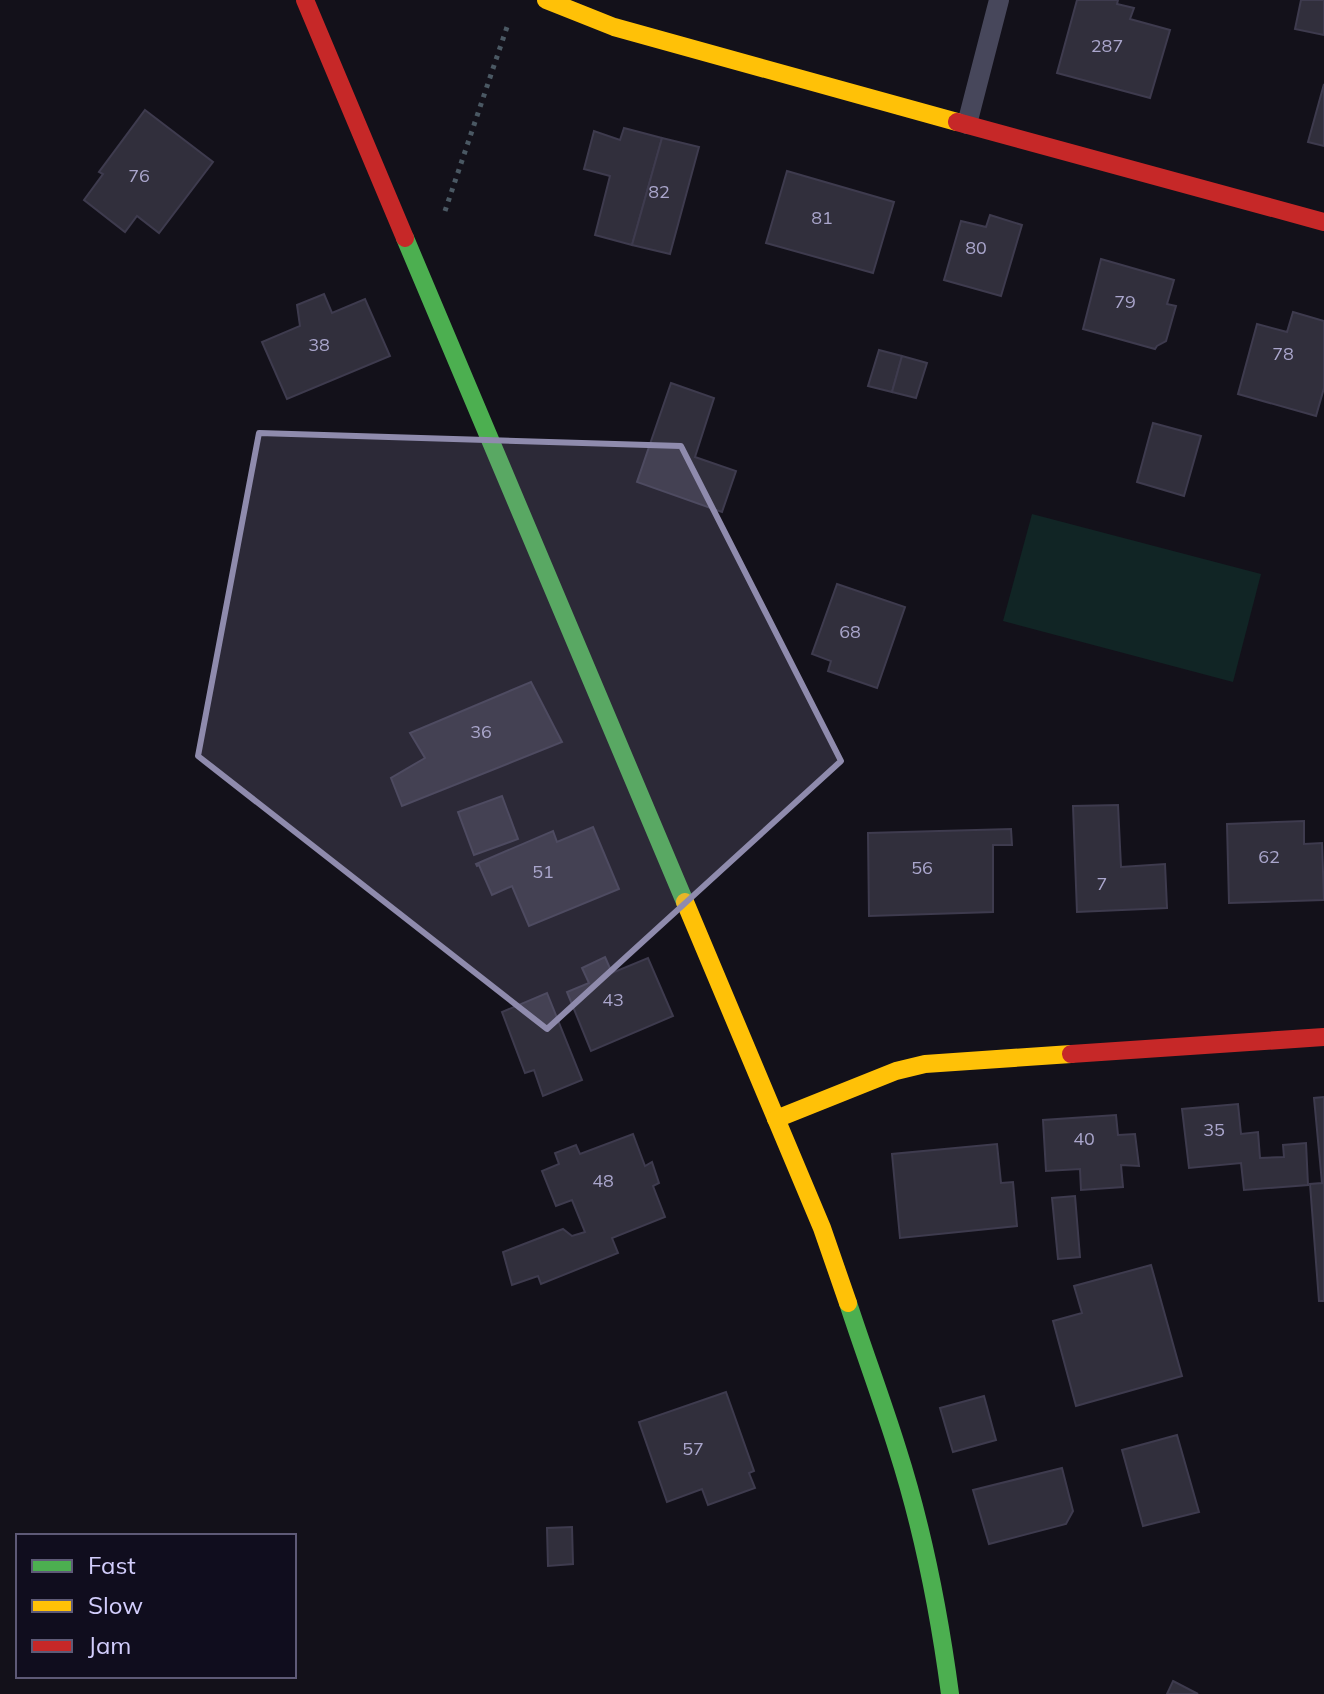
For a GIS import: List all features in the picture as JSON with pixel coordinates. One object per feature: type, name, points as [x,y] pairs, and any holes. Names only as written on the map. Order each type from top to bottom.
[{"type":"street","points":[[305,0],[826,1241],[898,1450],[927,1559],[940,1620],[950,1694]]},
{"type":"street","points":[[546,0],[615,20],[699,52],[1324,222]]},
{"type":"street","points":[[776,1119],[896,1071],[925,1064],[1324,1037]]},
{"type":"lane","points":[[967,124],[999,0]]},
{"type":"path","points":[[413,256],[438,231],[512,14]]},
{"type":"highlighted area","points":[[259,433],[681,446],[841,761],[547,1029],[198,756]]},
{"type":"green space","points":[[1032,514],[1261,574],[1233,682],[1003,621]]},
{"type":"building","points":[[1077,0],[1118,0],[1117,4],[1134,8],[1130,19],[1170,30],[1150,98],[1057,73]]},
{"type":"building","points":[[1301,0],[1324,0],[1324,35],[1295,29]]},
{"type":"building","points":[[1324,84],[1324,146],[1308,142]]},
{"type":"building","points":[[145,110],[213,162],[159,233],[137,216],[125,232],[84,200],[103,174],[99,172]]},
{"type":"building","points":[[624,128],[662,138],[632,245],[595,235],[610,176],[584,169],[594,131],[620,140]]},
{"type":"building","points":[[662,138],[699,147],[670,254],[632,245]]},
{"type":"building","points":[[787,171],[894,202],[873,273],[766,243]]},
{"type":"building","points":[[990,215],[1022,225],[1001,296],[944,280],[961,221],[986,227]]},
{"type":"building","points":[[1101,259],[1174,280],[1167,304],[1176,306],[1166,341],[1155,349],[1083,329]]},
{"type":"building","points":[[324,294],[332,313],[365,299],[390,356],[287,399],[262,342],[300,326],[297,305]]},
{"type":"building","points":[[1293,312],[1324,321],[1324,388],[1316,416],[1238,394],[1257,324],[1287,332]]},
{"type":"building","points":[[879,350],[902,356],[892,392],[868,386]]},
{"type":"building","points":[[902,356],[927,363],[916,398],[892,392]]},
{"type":"building","points":[[671,383],[714,398],[695,457],[736,471],[722,512],[637,482]]},
{"type":"building","points":[[1153,423],[1201,436],[1184,496],[1137,482]]},
{"type":"building","points":[[837,584],[905,607],[877,688],[828,671],[831,661],[812,654]]},
{"type":"building","points":[[531,682],[562,742],[402,806],[391,778],[425,758],[410,733]]},
{"type":"building","points":[[502,796],[518,839],[474,855],[458,812]]},
{"type":"building","points":[[1118,805],[1121,867],[1165,864],[1167,908],[1077,912],[1073,806]]},
{"type":"building","points":[[1304,821],[1304,844],[1322,843],[1324,900],[1229,903],[1227,824]]},
{"type":"building","points":[[593,827],[619,889],[529,926],[512,886],[492,895],[476,864],[553,831],[557,842]]},
{"type":"building","points":[[1011,829],[1012,845],[993,845],[993,912],[869,916],[868,833]]},
{"type":"building","points":[[605,957],[612,973],[648,958],[673,1016],[591,1051],[567,992],[589,983],[582,968]]},
{"type":"building","points":[[547,993],[582,1080],[543,1096],[534,1070],[525,1073],[502,1012]]},
{"type":"building","points":[[1324,1097],[1324,1301],[1319,1301],[1310,1184],[1322,1183],[1314,1098]]},
{"type":"building","points":[[1238,1104],[1241,1134],[1258,1132],[1260,1158],[1284,1157],[1283,1145],[1306,1143],[1308,1185],[1244,1190],[1241,1163],[1189,1168],[1182,1109]]},
{"type":"building","points":[[1116,1115],[1118,1135],[1135,1134],[1139,1166],[1121,1165],[1123,1187],[1081,1190],[1080,1169],[1046,1171],[1043,1120]]},
{"type":"building","points":[[633,1134],[645,1166],[652,1162],[659,1183],[653,1186],[665,1217],[612,1238],[618,1253],[541,1284],[538,1276],[512,1285],[503,1252],[563,1229],[572,1236],[585,1232],[572,1200],[556,1206],[542,1171],[559,1164],[555,1153],[576,1145],[580,1154]]},
{"type":"building","points":[[997,1144],[1001,1183],[1013,1182],[1017,1226],[900,1238],[892,1154]]},
{"type":"building","points":[[1075,1196],[1080,1257],[1058,1259],[1052,1198]]},
{"type":"building","points":[[1151,1265],[1182,1376],[1076,1406],[1053,1321],[1082,1313],[1074,1286]]},
{"type":"building","points":[[726,1392],[754,1471],[749,1473],[755,1488],[708,1505],[702,1489],[667,1502],[639,1422]]},
{"type":"building","points":[[984,1396],[996,1440],[953,1452],[940,1408]]},
{"type":"building","points":[[1177,1435],[1199,1512],[1143,1526],[1122,1450]]},
{"type":"building","points":[[1062,1468],[1073,1511],[1066,1524],[989,1544],[973,1490]]},
{"type":"building","points":[[572,1527],[573,1564],[548,1566],[547,1528]]},
{"type":"building","points":[[1173,1681],[1198,1694],[1167,1694]]},
{"type":"traffic: fast","points":[[405,238],[685,902]]},
{"type":"traffic: fast","points":[[848,1303],[915,1509],[935,1601],[950,1694]]},
{"type":"traffic: slow","points":[[546,0],[614,27],[957,122]]},
{"type":"traffic: slow","points":[[685,902],[822,1228],[848,1303]]},
{"type":"traffic: slow","points":[[776,1119],[896,1071],[925,1064],[1071,1054]]},
{"type":"traffic: jam","points":[[305,0],[405,238]]},
{"type":"traffic: jam","points":[[957,122],[1324,222]]},
{"type":"traffic: jam","points":[[1071,1054],[1324,1037]]}]
